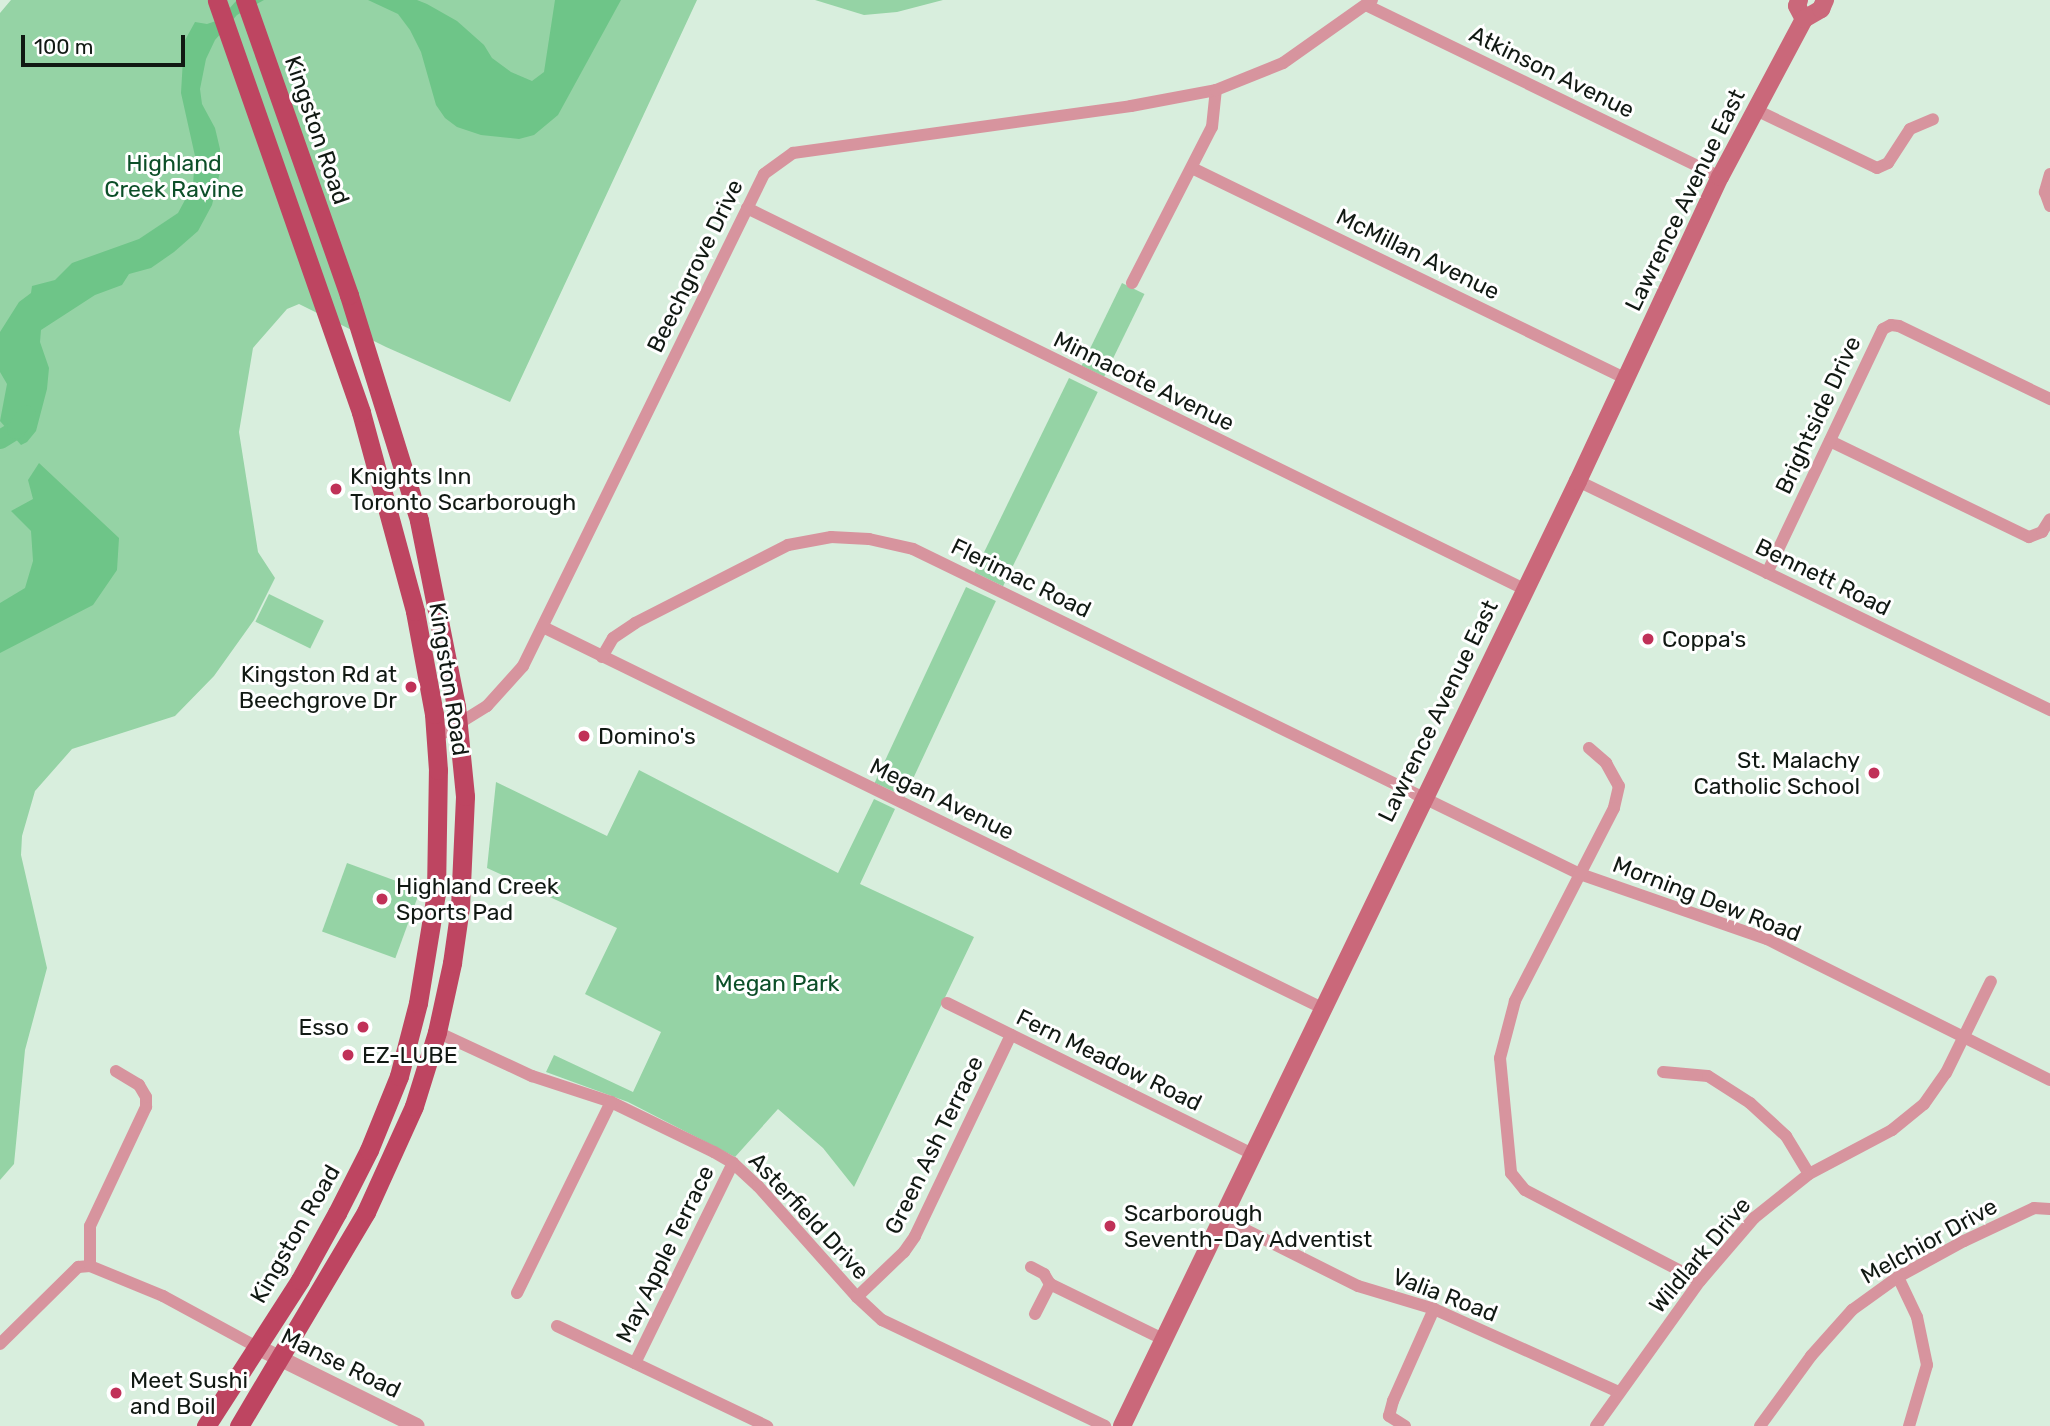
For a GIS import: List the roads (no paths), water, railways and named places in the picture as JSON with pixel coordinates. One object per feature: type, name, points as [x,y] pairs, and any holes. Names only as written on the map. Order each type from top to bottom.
[{"type":"main road","name":"Kingston Road","points":[[206,1426],[300,1280],[353,1183],[383,1117],[405,1054],[418,1003],[436,892],[437,737],[415,611],[361,412],[217,0]]},
{"type":"main road","name":"Kingston Road","points":[[239,1426],[366,1212],[414,1106],[437,1032],[460,906],[465,796],[458,724],[419,520],[327,233],[245,0]]},
{"type":"main road","points":[[1799,0],[1797,6],[1804,19]]},
{"type":"main road","name":"Lawrence Avenue East","points":[[1122,1426],[1220,1217],[1253,1154],[1578,481],[1720,177],[1804,19],[1821,9],[1825,0]]},
{"type":"street","name":"Beechgrove Drive","points":[[437,737],[487,706],[523,666],[764,174],[793,153],[1131,106],[1216,90],[1283,63],[1369,2]]},
{"type":"street","name":"Atkinson Avenue","points":[[1369,2],[1720,177]]},
{"type":"street","points":[[1132,283],[1212,127],[1216,90]]},
{"type":"street","points":[[1756,110],[1877,168],[1888,163],[1910,129],[1933,119]]},
{"type":"street","name":"McMillan Avenue","points":[[1192,168],[1625,377]]},
{"type":"street","points":[[2050,174],[2045,192],[2050,206]]},
{"type":"street","name":"Minnacote Avenue","points":[[747,208],[1524,589]]},
{"type":"street","name":"Brightside Drive","points":[[1768,573],[1883,329],[1891,325],[1899,326],[2050,399]]},
{"type":"street","points":[[1830,441],[2029,537],[2042,531],[2050,519]]},
{"type":"street","name":"Bennett Road","points":[[1578,481],[2050,710]]},
{"type":"street","name":"Flerimac Road","points":[[602,657],[613,638],[635,623],[788,545],[831,537],[869,539],[913,549],[1423,798]]},
{"type":"street","name":"Megan Avenue","points":[[543,626],[1322,1009]]},
{"type":"street","points":[[1589,748],[1606,763],[1619,786],[1614,808],[1515,1001],[1500,1058],[1511,1173],[1525,1190],[1700,1281]]},
{"type":"street","name":"Morning Dew Road","points":[[1423,798],[1580,874],[1766,939],[2050,1080]]},
{"type":"street","name":"Wildlark Drive","points":[[1596,1426],[1700,1281],[1754,1218],[1810,1174],[1892,1130],[1924,1104],[1946,1073],[1991,981]]},
{"type":"street","name":"Fern Meadow Road","points":[[947,1003],[1253,1154]]},
{"type":"street","name":"Asterfield Drive","points":[[437,1032],[532,1076],[611,1102],[733,1163],[758,1186],[857,1297],[882,1320],[1105,1426]]},
{"type":"street","name":"Green Ash Terrace","points":[[857,1297],[904,1252],[915,1236],[1011,1035]]},
{"type":"street","points":[[0,1344],[78,1267],[90,1266],[90,1226],[146,1107],[145,1093],[139,1085],[116,1071]]},
{"type":"street","points":[[1663,1072],[1708,1076],[1750,1103],[1786,1136],[1810,1174]]},
{"type":"street","points":[[517,1293],[611,1102]]},
{"type":"street","name":"May Apple Terrace","points":[[635,1363],[733,1163]]},
{"type":"street","name":"Melchior Drive","points":[[1760,1426],[1811,1356],[1852,1310],[1898,1277],[1964,1241],[2034,1208],[2050,1209]]},
{"type":"street","name":"Valia Road","points":[[1220,1217],[1358,1286],[1434,1309],[1619,1392]]},
{"type":"street","name":"Manse Road","points":[[90,1266],[163,1296],[280,1359],[417,1426]]},
{"type":"street","points":[[1031,1266],[1044,1274],[1050,1284],[1163,1339]]},
{"type":"street","points":[[1898,1277],[1917,1317],[1927,1365],[1909,1426]]},
{"type":"street","points":[[1035,1314],[1050,1284]]},
{"type":"street","points":[[1405,1426],[1389,1416],[1393,1401],[1434,1309]]},
{"type":"street","points":[[557,1326],[767,1426]]},
{"type":"waterway","points":[[0,439],[16,429],[26,414]]},
{"type":"place","name":"Knights Inn Toronto Scarborough","points":[[336,489]]},
{"type":"place","name":"Coppa's","points":[[1648,639]]},
{"type":"place","name":"Kingston Rd at Beechgrove Dr","points":[[411,687]]},
{"type":"place","name":"Domino's","points":[[584,736]]},
{"type":"place","name":"St. Malachy Catholic School","points":[[1874,773]]},
{"type":"place","name":"Highland Creek Sports Pad","points":[[382,899]]},
{"type":"place","name":"Esso","points":[[363,1027]]},
{"type":"place","name":"EZ-LUBE","points":[[348,1055]]},
{"type":"place","name":"Scarborough Seventh-Day Adventist","points":[[1110,1226]]},
{"type":"place","name":"Meet Sushi and Boil","points":[[116,1393]]},
{"type":"park label","name":"Highland Creek Ravine","points":[[174,176]]},
{"type":"park label","name":"Megan Park","points":[[777,983]]}]
